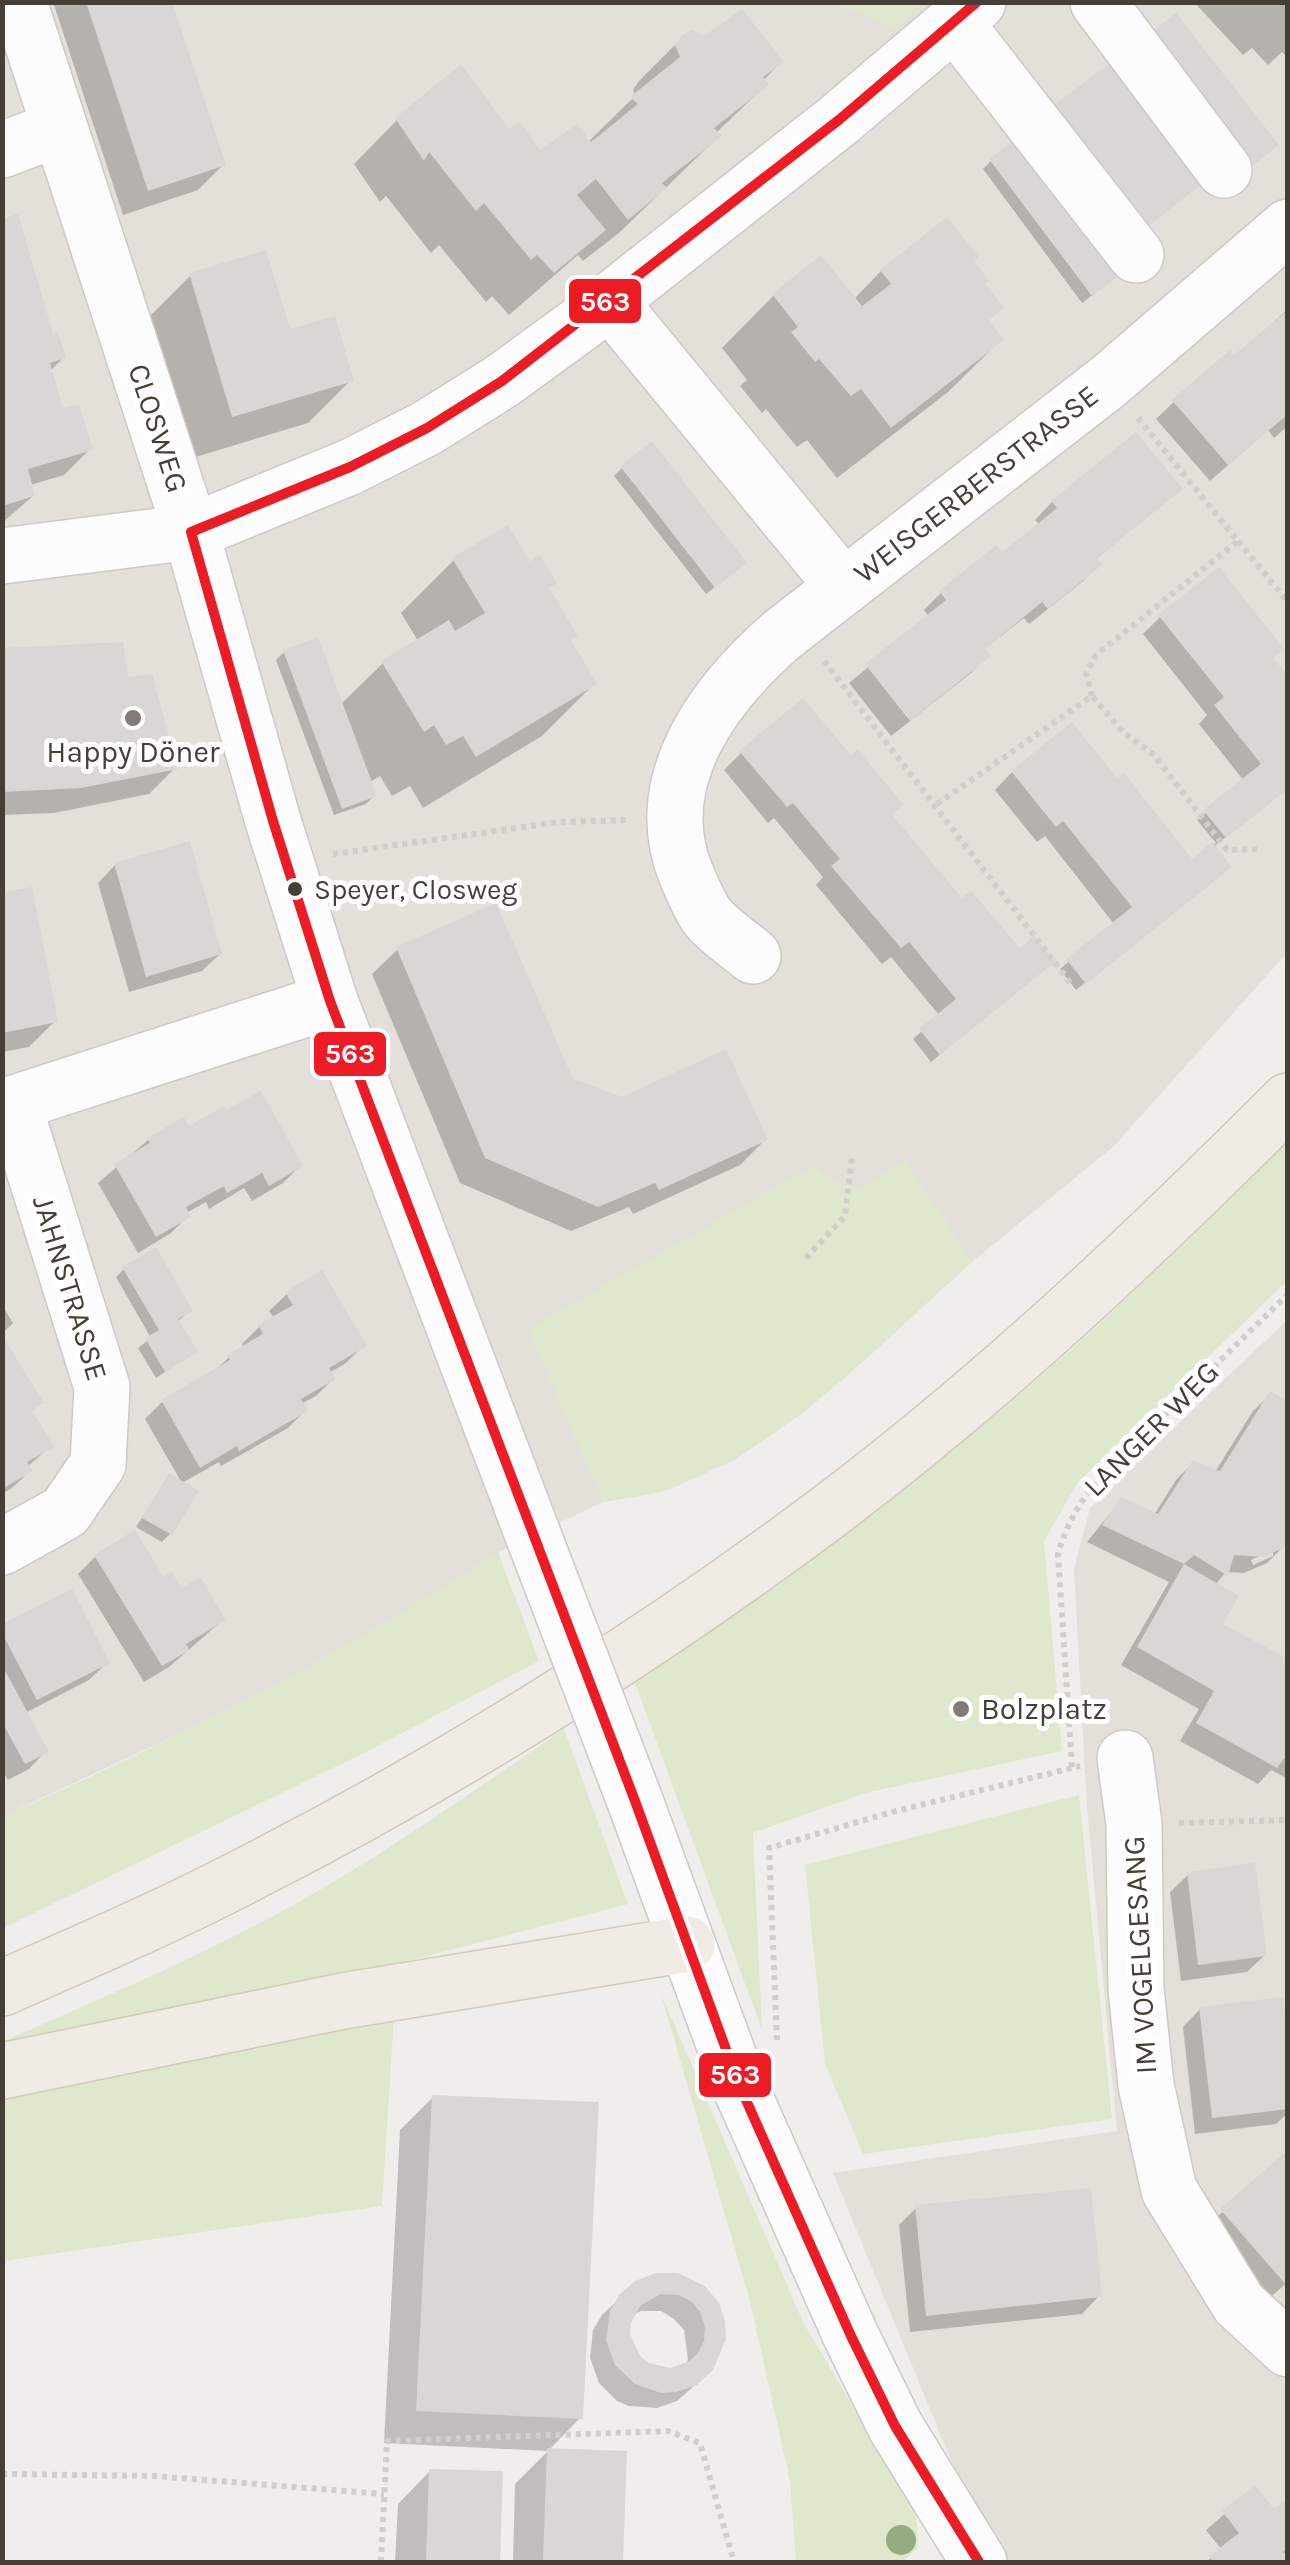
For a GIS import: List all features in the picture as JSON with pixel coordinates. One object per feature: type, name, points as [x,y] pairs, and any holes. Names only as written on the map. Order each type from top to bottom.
[{"type":"main road","points":[[2,1988],[260,1869],[376,1805],[560,1694],[752,1566],[849,1496],[1058,1322],[1288,1102]]},
{"type":"main road","points":[[2,2070],[343,2000],[687,1944]]},
{"type":"street","name":"CLOSWEG","points":[[19,2],[192,532],[330,1001],[738,2082],[851,2336],[963,2558]]},
{"type":"street","points":[[1098,2],[1224,170]]},
{"type":"street","points":[[2,556],[192,532],[350,467],[427,428],[502,381],[609,301],[967,13],[1136,255]]},
{"type":"street","points":[[2,150],[60,128]]},
{"type":"street","name":"WEISGERBERSTRASSE","points":[[753,956],[707,917],[684,867],[675,824],[674,808],[683,766],[706,721],[740,676],[796,624],[1109,381],[1288,227]]},
{"type":"street","name":"WEISGERBERSTRASSE","points":[[609,301],[844,587]]},
{"type":"street","points":[[8,1106],[330,1001]]},
{"type":"street","name":"JAHNSTRASSE","points":[[2,1547],[65,1512],[98,1464],[102,1387],[8,1106]]},
{"type":"street","name":"IM VOGELGESANG","points":[[1125,1758],[1134,1824],[1136,1988],[1146,2084],[1168,2190],[1239,2304],[1288,2349]]},
{"type":"path","name":"WEISGERBERSTRASSE","points":[[1109,381],[1288,602]]},
{"type":"path","points":[[1238,540],[1096,655],[1086,674],[1092,696],[1123,732],[1154,755],[1227,850],[1262,849]]},
{"type":"path","points":[[796,624],[1072,985]]},
{"type":"path","points":[[936,804],[1092,696]]},
{"type":"path","points":[[286,860],[558,822],[630,820],[675,824]]},
{"type":"path","points":[[806,1258],[845,1216],[852,1157]]},
{"type":"path","name":"LANGER WEG","points":[[1072,1768],[1058,1554],[1078,1503],[1288,1294]]},
{"type":"path","points":[[738,2082],[778,2048],[770,1848],[892,1812],[1125,1758]]},
{"type":"path","points":[[1134,1824],[1288,1820]]},
{"type":"path","points":[[381,2562],[387,2441],[668,2431],[700,2443],[734,2562]]},
{"type":"path","points":[[2,2474],[154,2476],[384,2494]]},
{"type":"shaded area","points":[[3,3],[1287,3],[1287,953],[1113,1147],[973,1261],[808,1409],[736,1459],[668,1490],[603,1502],[498,1552],[402,1615],[228,1711],[3,1816]]},
{"type":"shaded area","points":[[1287,1320],[1287,2562],[974,2562],[1002,2544],[955,2470],[833,2173],[1117,2131],[1087,1807],[1074,1569],[1090,1508]]},
{"type":"green space","points":[[831,3],[925,3],[895,28]]},
{"type":"green space","points":[[1287,1140],[1287,1281],[1078,1482],[1044,1541],[1062,1751],[865,1793],[753,1833],[762,2030],[635,1683],[844,1532],[1047,1371]]},
{"type":"green space","points":[[905,1160],[973,1261],[832,1389],[755,1445],[671,1488],[603,1502],[528,1329],[814,1165],[835,1182],[861,1189]]},
{"type":"green space","points":[[498,1552],[539,1661],[362,1754],[3,1928],[3,1816],[256,1695],[379,1626]]},
{"type":"green space","points":[[564,1729],[628,1904],[277,1995],[3,2053],[2,2042],[193,1957],[304,1899],[403,1838]]},
{"type":"green space","points":[[1079,1795],[1112,2119],[863,2154],[825,2064],[805,1865]]},
{"type":"green space","points":[[661,1994],[803,2322],[916,2513],[918,2548],[903,2562],[796,2562],[790,2481],[750,2301]]},
{"type":"green space","points":[[394,2016],[382,2206],[3,2261],[3,2088]]},
{"type":"building","points":[[86,2],[172,2],[226,165],[148,191]]},
{"type":"building","points":[[742,9],[784,62],[763,77],[769,85],[714,128],[722,136],[662,183],[667,188],[628,220],[596,179],[577,195],[606,230],[554,273],[537,255],[531,260],[484,203],[476,211],[429,152],[424,161],[395,118],[461,64],[509,129],[520,122],[540,150],[577,124],[591,142],[638,104],[630,97],[680,57],[675,45],[682,35],[693,30],[704,36]]},
{"type":"building","points":[[1176,13],[1279,145],[1247,170],[1144,38]]},
{"type":"building","points":[[1110,63],[1202,184],[1142,231],[1049,109]]},
{"type":"building","points":[[1020,136],[1122,274],[1092,296],[989,159]]},
{"type":"building","points":[[18,214],[53,333],[58,332],[66,358],[50,363],[63,408],[79,404],[93,450],[28,469],[35,496],[2,506],[2,219]]},
{"type":"building","points":[[947,217],[979,257],[974,261],[989,281],[985,284],[1004,308],[989,320],[1004,340],[891,428],[861,389],[851,396],[819,359],[815,362],[791,332],[798,327],[772,294],[821,255],[862,306],[891,284],[880,270]]},
{"type":"building","points":[[266,250],[290,329],[335,316],[354,381],[232,417],[189,273]]},
{"type":"building","points":[[1288,310],[1288,414],[1228,465],[1172,400],[1230,350],[1234,355]]},
{"type":"building","points":[[1136,432],[1183,489],[1097,558],[1102,565],[1048,609],[1042,602],[985,649],[991,656],[910,721],[865,664],[946,600],[939,591],[996,545],[1002,552],[1029,531],[1057,508],[1051,501]]},
{"type":"building","points":[[652,441],[747,563],[715,588],[620,466]]},
{"type":"building","points":[[508,525],[530,562],[540,555],[557,583],[549,588],[578,636],[571,640],[597,684],[476,757],[463,736],[446,745],[434,725],[424,732],[381,661],[449,620],[455,631],[485,613],[452,558]]},
{"type":"building","points":[[1219,567],[1284,649],[1273,658],[1288,676],[1288,789],[1226,838],[1203,810],[1261,764],[1214,705],[1224,697],[1158,615]]},
{"type":"building","points":[[318,637],[377,796],[342,809],[283,650]]},
{"type":"building","points":[[123,642],[128,677],[152,674],[178,769],[81,788],[2,792],[2,648]]},
{"type":"building","points":[[803,698],[851,755],[857,749],[904,805],[892,815],[962,898],[971,891],[1020,948],[1034,936],[1055,962],[940,1055],[919,1029],[956,999],[909,942],[901,948],[831,866],[840,859],[793,803],[787,807],[739,751]]},
{"type":"building","points":[[1072,722],[1117,778],[1124,773],[1192,859],[1212,842],[1232,867],[1086,984],[1066,959],[1132,907],[1063,821],[1056,827],[1011,771]]},
{"type":"building","points":[[190,841],[222,954],[146,977],[114,863]]},
{"type":"building","points":[[32,887],[58,1022],[2,1033],[2,892]]},
{"type":"building","points":[[496,903],[573,1079],[622,1097],[726,1049],[768,1140],[659,1190],[655,1183],[598,1207],[485,1158],[396,947]]},
{"type":"building","points":[[261,1091],[303,1166],[269,1186],[262,1173],[227,1193],[224,1186],[186,1207],[191,1217],[156,1237],[114,1164],[150,1143],[147,1138],[184,1117],[189,1126]]},
{"type":"building","points":[[156,1247],[193,1311],[178,1319],[198,1352],[165,1372],[145,1338],[159,1330],[122,1267]]},
{"type":"building","points":[[322,1270],[367,1346],[329,1368],[336,1379],[301,1399],[308,1411],[239,1451],[237,1446],[200,1468],[161,1400],[230,1360],[227,1355],[263,1334],[258,1325],[293,1305],[285,1292]]},
{"type":"building","points":[[2,1335],[44,1403],[32,1410],[54,1447],[27,1462],[33,1471],[2,1489]]},
{"type":"building","points":[[1270,1391],[1288,1401],[1288,1546],[1263,1557],[1234,1555],[1228,1576],[1194,1555],[1184,1564],[1102,1525],[1121,1497],[1158,1514],[1193,1460],[1220,1471]]},
{"type":"building","points":[[169,1473],[199,1491],[172,1535],[142,1518]]},
{"type":"building","points":[[135,1530],[163,1576],[171,1571],[182,1588],[200,1577],[226,1620],[186,1644],[190,1650],[162,1666],[94,1555]]},
{"type":"building","points":[[1184,1564],[1239,1596],[1223,1624],[1288,1659],[1288,1753],[1277,1768],[1196,1723],[1214,1691],[1137,1647]]},
{"type":"building","points":[[72,1589],[110,1663],[37,1700],[2,1633],[2,1624]]},
{"type":"building","points":[[2,1665],[49,1752],[25,1764],[2,1722]]},
{"type":"building","points":[[1255,1863],[1267,1956],[1198,1965],[1187,1872]]},
{"type":"building","points":[[1283,1997],[1288,2034],[1288,2109],[1212,2118],[1199,2007]]},
{"type":"building","points":[[432,2095],[599,2102],[583,2419],[416,2411]]},
{"type":"building","points":[[1288,2150],[1288,2287],[1220,2209]]},
{"type":"building","points":[[1091,2188],[1102,2297],[926,2316],[915,2205]]},
{"type":"building","points":[[656,2273],[678,2273],[705,2286],[719,2303],[726,2339],[713,2370],[697,2385],[661,2393],[635,2384],[615,2365],[606,2340],[610,2311],[619,2295],[635,2281]],"holes":[[[661,2294],[679,2295],[700,2312],[704,2341],[690,2361],[670,2368],[649,2363],[640,2356],[630,2334],[631,2323],[641,2305]]]},
{"type":"building","points":[[547,2448],[627,2451],[623,2562],[543,2562]]},
{"type":"building","points":[[429,2469],[503,2471],[500,2562],[426,2562]]},
{"type":"building","points":[[1255,2485],[1274,2509],[1288,2498],[1288,2549],[1283,2552],[1288,2562],[1213,2562],[1209,2556],[1239,2533],[1222,2511]]},
{"type":"transit line","name":"563","points":[[191,532],[350,467],[427,428],[502,381],[840,119],[977,2]]},
{"type":"transit line","name":"563","points":[[191,532],[273,821],[330,1001],[738,2082],[895,2426],[979,2562]]},
{"type":"place","name":"Happy Döner","points":[[133,718]]},
{"type":"place","name":"Speyer, Closweg","points":[[295,889]]},
{"type":"place","name":"Bolzplatz","points":[[961,1709]]}]
